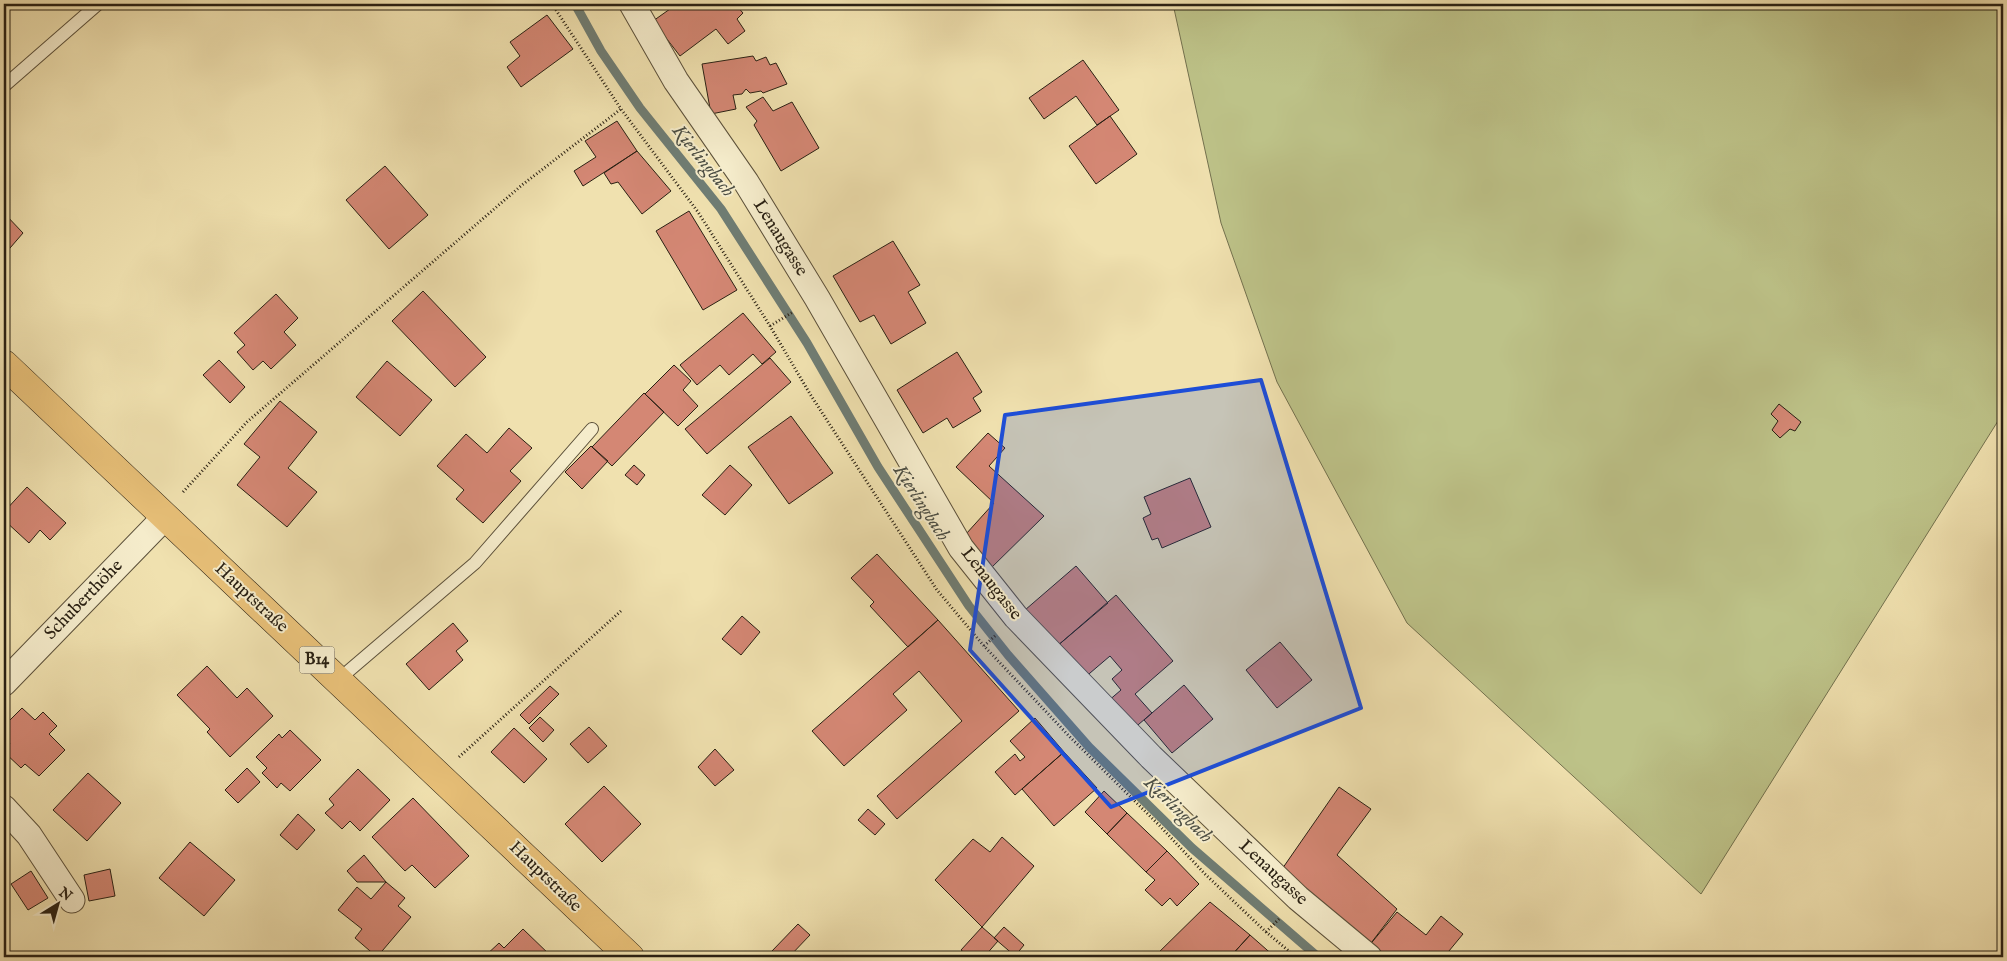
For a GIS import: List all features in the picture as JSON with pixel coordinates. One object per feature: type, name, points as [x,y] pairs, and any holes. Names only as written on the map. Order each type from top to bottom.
[{"type":"main road","name":"Hauptstraße","points":[[4,364],[630,957]]},
{"type":"street","name":"Lenaugasse","points":[[632,4],[676,81],[746,182],[817,298],[961,548],[1016,617],[1151,757],[1298,898],[1369,957]]},
{"type":"street","name":"Schuberthöhe","points":[[4,683],[165,517]]},
{"type":"street","points":[[4,808],[29,835],[72,900]]},
{"type":"lane","points":[[4,86],[98,4]]},
{"type":"lane","points":[[338,680],[475,563],[592,429]]},
{"type":"path","points":[[165,517],[188,485],[247,422],[522,185],[621,109]]},
{"type":"path","points":[[770,326],[779,320]]},
{"type":"path","points":[[438,776],[622,610]]},
{"type":"path","points":[[984,646],[990,640]]},
{"type":"path","points":[[1266,932],[1271,927]]},
{"type":"highlighted area","points":[[1261,380],[1361,708],[1111,807],[970,650],[1005,415]]},
{"type":"green space","points":[[1173,4],[2003,4],[2003,413],[1701,894],[1407,623],[1277,382],[1221,223]]},
{"type":"building","points":[[677,4],[735,4],[743,13],[737,19],[745,31],[728,44],[716,29],[680,56],[653,21]]},
{"type":"building","points":[[547,15],[573,49],[521,87],[507,67],[520,56],[510,42]]},
{"type":"building","points":[[753,56],[756,61],[766,57],[770,65],[776,63],[787,84],[763,93],[761,91],[750,93],[746,89],[742,94],[733,95],[736,109],[711,114],[702,64]]},
{"type":"building","points":[[1083,60],[1119,110],[1097,125],[1076,96],[1044,119],[1029,98]]},
{"type":"building","points":[[763,97],[773,111],[792,102],[819,148],[781,171],[754,125],[757,121],[746,107]]},
{"type":"building","points":[[1110,116],[1137,154],[1096,184],[1069,146]]},
{"type":"building","points":[[617,121],[637,151],[583,186],[574,171],[596,157],[585,141]]},
{"type":"building","points":[[637,151],[671,191],[642,214],[618,182],[611,184],[604,173]]},
{"type":"building","points":[[385,166],[428,215],[389,249],[346,200]]},
{"type":"building","points":[[689,211],[737,290],[703,310],[656,231]]},
{"type":"building","points":[[4,213],[23,233],[4,255]]},
{"type":"building","points":[[893,241],[920,285],[908,292],[926,323],[891,344],[874,315],[860,322],[833,276]]},
{"type":"building","points":[[423,291],[486,357],[455,387],[392,321]]},
{"type":"building","points":[[276,294],[298,318],[284,332],[296,345],[271,369],[263,361],[253,370],[237,352],[245,345],[234,333]]},
{"type":"building","points":[[743,313],[776,352],[762,364],[753,354],[729,375],[720,365],[697,385],[680,365]]},
{"type":"building","points":[[957,352],[982,392],[973,398],[981,411],[953,428],[947,418],[923,433],[897,390]]},
{"type":"building","points":[[770,358],[791,382],[707,454],[685,429]]},
{"type":"building","points":[[219,360],[245,387],[230,403],[203,375]]},
{"type":"building","points":[[387,361],[432,400],[400,436],[356,397]]},
{"type":"building","points":[[674,365],[691,381],[683,390],[698,406],[678,426],[645,394]]},
{"type":"building","points":[[644,393],[664,412],[612,466],[592,447]]},
{"type":"building","points":[[280,401],[317,432],[288,468],[317,492],[287,527],[237,485],[260,457],[244,444]]},
{"type":"building","points":[[1779,404],[1801,422],[1795,431],[1790,429],[1780,438],[1772,430],[1778,421],[1771,414]]},
{"type":"building","points":[[791,416],[833,473],[789,504],[748,447]]},
{"type":"building","points":[[509,428],[532,448],[510,471],[521,481],[483,523],[456,499],[464,490],[437,466],[466,434],[487,453]]},
{"type":"building","points":[[988,433],[1005,448],[989,466],[1044,516],[989,570],[966,534],[994,503],[956,467]]},
{"type":"building","points":[[591,446],[608,461],[582,489],[565,472]]},
{"type":"building","points":[[634,465],[645,475],[637,485],[625,475]]},
{"type":"building","points":[[730,465],[752,485],[725,515],[702,495]]},
{"type":"building","points":[[1190,478],[1211,527],[1162,548],[1158,538],[1152,540],[1143,518],[1151,514],[1144,497]]},
{"type":"building","points":[[27,487],[66,523],[50,540],[40,530],[29,543],[4,520],[4,512]]},
{"type":"building","points":[[877,554],[938,620],[908,647],[870,606],[874,602],[851,578]]},
{"type":"building","points":[[1076,566],[1108,603],[1056,647],[1025,610]]},
{"type":"building","points":[[1116,595],[1173,661],[1135,694],[1152,713],[1132,730],[1107,702],[1121,690],[1112,679],[1122,670],[1110,656],[1083,679],[1056,647]]},
{"type":"building","points":[[742,616],[760,632],[741,655],[722,639]]},
{"type":"building","points":[[938,620],[1019,711],[897,819],[877,796],[962,721],[919,671],[893,694],[907,710],[844,766],[812,731]]},
{"type":"building","points":[[453,623],[468,641],[456,651],[463,660],[429,690],[406,664]]},
{"type":"building","points":[[1280,642],[1312,680],[1277,708],[1246,670]]},
{"type":"building","points":[[207,666],[237,698],[247,688],[273,716],[230,757],[207,732],[210,729],[177,695]]},
{"type":"building","points":[[1184,685],[1213,719],[1172,753],[1144,720]]},
{"type":"building","points":[[550,686],[559,694],[529,724],[520,715]]},
{"type":"building","points":[[22,708],[35,720],[43,712],[57,726],[49,734],[65,750],[39,776],[25,764],[21,768],[4,752],[10,743],[4,738],[4,726]]},
{"type":"building","points":[[540,717],[554,730],[543,742],[529,728]]},
{"type":"building","points":[[1035,718],[1064,752],[1015,795],[995,772],[1015,754],[1020,761],[1025,757],[1010,741]]},
{"type":"building","points":[[589,727],[607,746],[588,763],[570,744]]},
{"type":"building","points":[[514,728],[547,759],[524,783],[491,752]]},
{"type":"building","points":[[290,730],[321,760],[290,791],[281,783],[277,788],[262,773],[267,768],[256,757],[279,734],[282,738]]},
{"type":"building","points":[[715,749],[734,770],[715,786],[698,767]]},
{"type":"building","points":[[1064,752],[1097,788],[1054,826],[1022,789]]},
{"type":"building","points":[[247,768],[260,782],[238,803],[225,790]]},
{"type":"building","points":[[358,769],[390,800],[360,831],[350,821],[342,829],[325,813],[334,805],[329,799]]},
{"type":"building","points":[[88,773],[121,803],[87,841],[53,810]]},
{"type":"building","points":[[604,786],[641,824],[602,862],[565,824]]},
{"type":"building","points":[[1339,787],[1371,809],[1337,855],[1397,909],[1368,947],[1280,872]]},
{"type":"building","points":[[1104,791],[1127,813],[1107,834],[1085,812]]},
{"type":"building","points":[[413,798],[469,856],[435,888],[412,865],[405,871],[372,837]]},
{"type":"building","points":[[868,809],[885,824],[875,835],[858,820]]},
{"type":"building","points":[[1127,813],[1167,851],[1146,872],[1107,834]]},
{"type":"building","points":[[298,814],[315,830],[297,850],[280,835]]},
{"type":"building","points":[[1002,837],[1034,866],[982,927],[935,880],[973,839],[990,852]]},
{"type":"building","points":[[190,842],[235,880],[204,916],[159,878]]},
{"type":"building","points":[[1167,851],[1199,884],[1177,906],[1170,898],[1162,906],[1145,890],[1155,880],[1146,872]]},
{"type":"building","points":[[364,855],[386,882],[357,882],[347,871]]},
{"type":"building","points":[[110,869],[115,896],[89,901],[84,875]]},
{"type":"building","points":[[31,871],[48,898],[28,910],[11,884]]},
{"type":"building","points":[[386,882],[405,898],[398,906],[411,917],[377,957],[355,938],[362,929],[338,910],[357,887],[371,899]]},
{"type":"building","points":[[1210,902],[1250,935],[1230,957],[1154,957]]},
{"type":"building","points":[[1397,912],[1426,935],[1441,916],[1463,934],[1444,957],[1382,957],[1368,947]]},
{"type":"building","points":[[798,924],[810,935],[789,957],[778,957],[772,951]]},
{"type":"building","points":[[982,927],[998,941],[984,957],[970,957],[961,950]]},
{"type":"building","points":[[1004,927],[1024,945],[1015,956],[994,938]]},
{"type":"building","points":[[523,929],[552,957],[484,957],[499,943],[504,948]]},
{"type":"building","points":[[1250,935],[1275,957],[1230,957]]},
{"type":"waterway","name":"Kierlingbach","points":[[575,4],[601,51],[640,108],[721,209],[807,343],[878,467],[969,606],[1008,655],[1089,747],[1192,848],[1318,957]]}]
